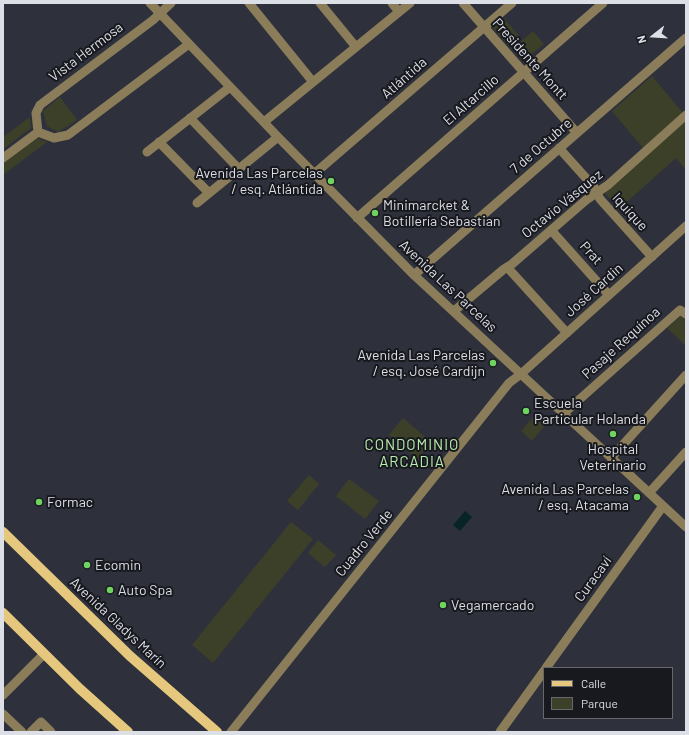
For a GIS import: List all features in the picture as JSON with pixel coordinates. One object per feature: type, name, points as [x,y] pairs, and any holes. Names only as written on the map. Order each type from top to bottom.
[{"type":"main road","name":"Avenida Gladys Marín","points":[[5,536],[130,656],[217,732]]},
{"type":"main road","points":[[3,613],[44,654],[128,732]]},
{"type":"street","name":"Avenida Las Parcelas","points":[[150,3],[278,137],[414,275],[686,527]]},
{"type":"street","name":"Vista Hermosa","points":[[36,116],[40,105],[171,3]]},
{"type":"street","points":[[249,3],[313,82]]},
{"type":"street","points":[[320,3],[356,47]]},
{"type":"street","points":[[392,3],[399,12]]},
{"type":"street","points":[[264,122],[410,3]]},
{"type":"street","name":"Presidente Montt","points":[[463,3],[483,28],[576,133]]},
{"type":"street","name":"Atlántida","points":[[314,174],[512,3]]},
{"type":"street","name":"El Altarcillo","points":[[357,218],[603,3]]},
{"type":"street","name":"7 de Octubre","points":[[414,275],[686,38]]},
{"type":"street","points":[[38,132],[50,137],[59,138],[68,135],[189,44]]},
{"type":"street","points":[[147,152],[230,87]]},
{"type":"street","name":"Octavio Vásquez","points":[[454,311],[596,193],[608,185],[686,115]]},
{"type":"street","points":[[36,116],[50,137]]},
{"type":"street","points":[[36,116],[38,132]]},
{"type":"street","points":[[190,118],[239,169]]},
{"type":"street","points":[[3,158],[38,132]]},
{"type":"street","points":[[197,203],[278,137]]},
{"type":"street","points":[[159,142],[209,194]]},
{"type":"street","name":"Iquique","points":[[559,148],[600,199],[652,257]]},
{"type":"street","name":"José Cardin","points":[[522,374],[686,226]]},
{"type":"street","name":"Prat","points":[[551,230],[609,295]]},
{"type":"street","points":[[507,267],[567,333]]},
{"type":"street","name":"Pasaje Requínoa","points":[[563,414],[683,312]]},
{"type":"street","name":"Cuadro Verde","points":[[231,732],[509,383],[522,374]]},
{"type":"street","points":[[611,458],[686,375]]},
{"type":"street","points":[[649,493],[686,452]]},
{"type":"street","name":"Curacaví","points":[[547,667],[663,506]]},
{"type":"street","points":[[3,695],[44,654]]},
{"type":"street","points":[[500,732],[543,672]]},
{"type":"street","points":[[3,714],[22,732]]},
{"type":"street","points":[[32,732],[41,722],[51,732]]},
{"type":"green space","points":[[504,18],[519,36],[508,45],[493,28]]},
{"type":"green space","points":[[533,31],[544,44],[523,61],[513,48]]},
{"type":"green space","points":[[652,76],[683,113],[643,148],[612,111]]},
{"type":"green space","points":[[60,97],[77,120],[58,132],[47,126],[43,111]]},
{"type":"green space","points":[[30,117],[31,128],[3,149],[3,137]]},
{"type":"green space","points":[[686,120],[686,170],[676,158],[619,209],[605,193]]},
{"type":"green space","points":[[37,138],[47,142],[3,175],[3,163]]},
{"type":"green space","points":[[682,315],[686,319],[686,346],[667,328]]},
{"type":"green space","points":[[536,414],[547,423],[532,441],[521,431]]},
{"type":"green space","points":[[403,418],[431,442],[417,459],[389,435]]},
{"type":"green space","points":[[309,475],[319,484],[298,510],[287,501]]},
{"type":"green space","points":[[349,479],[379,501],[365,519],[336,496]]},
{"type":"green space","points":[[291,522],[313,539],[213,663],[192,645]]},
{"type":"green space","points":[[318,540],[336,555],[325,567],[308,553]]},
{"type":"shaded area","points":[[465,511],[472,517],[460,531],[453,525]]},
{"type":"place","name":"Avenida Las Parcelas / esq. Atlántida","points":[[331,181]]},
{"type":"place","name":"Minimarcket & Botillería Sebastian","points":[[375,213]]},
{"type":"place","name":"Avenida Las Parcelas / esq. José Cardijn","points":[[493,363]]},
{"type":"place","name":"Escuela Particular Holanda","points":[[526,411]]},
{"type":"place","name":"Hospital Veterinario","points":[[613,434]]},
{"type":"place","name":"Avenida Las Parcelas / esq. Atacama","points":[[637,497]]},
{"type":"place","name":"Formac","points":[[39,502]]},
{"type":"place","name":"Ecomin","points":[[87,565]]},
{"type":"place","name":"Auto Spa","points":[[110,590]]},
{"type":"place","name":"Vegamercado","points":[[443,605]]},
{"type":"district","name":"CONDOMINIO ARCADIA","points":[[412,454]]}]
